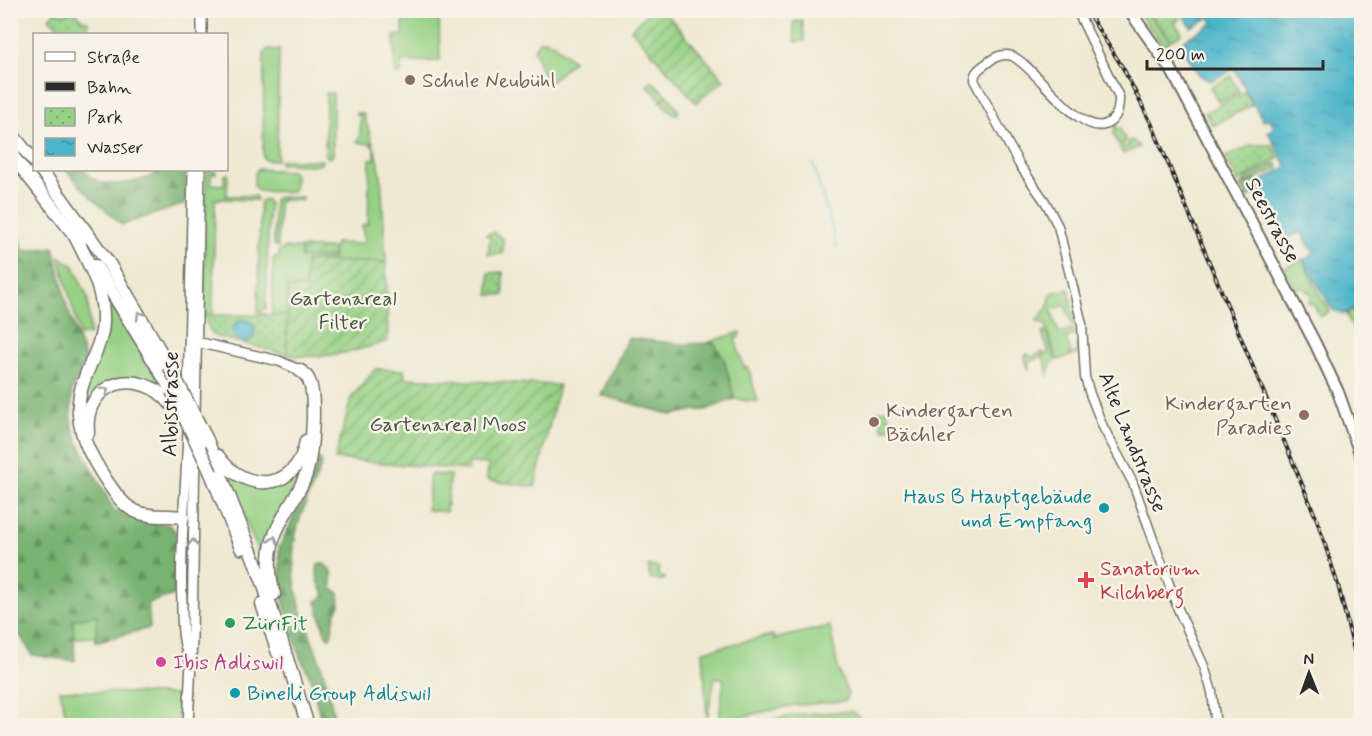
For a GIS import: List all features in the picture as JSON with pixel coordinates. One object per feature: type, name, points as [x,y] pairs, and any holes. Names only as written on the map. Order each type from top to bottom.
[{"type":"highway","points":[[10,132],[33,160]]},
{"type":"highway","points":[[10,153],[76,238],[113,293],[172,391],[211,473],[253,579],[300,726]]},
{"type":"highway","points":[[42,171],[108,262],[169,366],[210,446],[249,545],[284,645],[308,726]]},
{"type":"highway","points":[[76,238],[98,284],[103,310],[99,344],[83,383],[79,402],[81,428],[89,454],[113,490],[131,509],[148,514],[187,513]]},
{"type":"highway","points":[[210,446],[230,470],[247,480],[268,482],[281,478],[289,472],[301,458],[306,437],[307,399],[299,370]]},
{"type":"highway","points":[[284,645],[271,584],[270,561],[276,531],[301,485],[310,459],[312,391],[307,375],[299,370]]},
{"type":"highway","points":[[187,513],[146,508],[132,503],[99,459],[91,446],[87,432],[88,416],[93,403],[103,392],[117,384],[129,382],[146,384],[157,390],[189,427]]},
{"type":"main road","points":[[202,10],[202,33]]},
{"type":"main road","name":"Seestrasse","points":[[1129,10],[1172,70],[1316,343],[1334,383],[1362,459]]},
{"type":"main road","name":"Albisstrasse","points":[[193,171],[193,341]]},
{"type":"main road","name":"Albisstrasse","points":[[188,726],[190,659],[181,589],[187,513],[200,171]]},
{"type":"main road","points":[[193,341],[279,361],[299,370]]},
{"type":"street","name":"Alte Landstrasse","points":[[1077,10],[1119,97],[1117,113],[1109,123],[1099,126],[1086,122],[1022,63],[1009,55],[990,60],[975,73],[975,84],[1019,164],[1046,203],[1058,226],[1082,324],[1085,377],[1089,394],[1103,427],[1128,471],[1178,609],[1204,666],[1212,692],[1216,726]]},
{"type":"green space","points":[[75,10],[82,20],[88,21],[87,30],[60,29],[49,18],[55,12],[67,14]]},
{"type":"green space","points":[[651,10],[664,11],[724,80],[696,103],[631,29]]},
{"type":"green space","points":[[403,11],[439,11],[440,61],[401,62],[401,74],[395,74],[394,36],[403,35]]},
{"type":"green space","points":[[1137,11],[1145,11],[1170,41],[1163,46]]},
{"type":"green space","points":[[1147,11],[1174,11],[1180,19],[1175,23],[1182,33],[1172,40]]},
{"type":"green space","points":[[802,20],[805,41],[795,42],[793,22]]},
{"type":"green space","points":[[546,40],[573,61],[547,85],[534,49],[539,41]]},
{"type":"green space","points":[[268,49],[279,50],[277,160],[265,160],[263,157],[264,54]]},
{"type":"green space","points":[[1231,76],[1239,92],[1219,102],[1210,87]]},
{"type":"green space","points":[[652,81],[667,95],[661,100],[647,85]]},
{"type":"green space","points":[[1245,91],[1252,105],[1213,126],[1205,113]]},
{"type":"green space","points":[[326,93],[333,93],[333,153],[329,158],[325,155]]},
{"type":"green space","points":[[668,95],[679,112],[675,115],[660,102]]},
{"type":"green space","points":[[356,113],[363,113],[378,159],[386,262],[307,261],[305,288],[288,288],[288,315],[272,316],[273,258],[279,258],[279,250],[301,248],[301,257],[334,249],[335,243],[361,244],[364,241],[362,225],[368,224],[370,159],[375,159],[375,150],[371,144],[357,142],[360,135],[360,115]]},
{"type":"green space","points":[[1115,124],[1118,129],[1120,128],[1126,141],[1122,143],[1124,147],[1129,146],[1128,142],[1132,140],[1139,147],[1123,154],[1114,135]]},
{"type":"green space","points":[[1252,145],[1272,145],[1279,158],[1238,182],[1225,157]]},
{"type":"green space","points":[[280,160],[322,160],[322,162],[319,165],[280,164]]},
{"type":"green space","points":[[1276,163],[1279,168],[1243,184],[1245,180]]},
{"type":"green space","points":[[258,169],[292,171],[295,176],[294,189],[291,192],[258,191],[254,185],[255,173]]},
{"type":"green space","points":[[67,171],[86,171],[98,181],[117,184],[147,178],[155,174],[154,171],[186,171],[185,204],[122,225]]},
{"type":"green space","points":[[206,171],[215,171],[216,174],[211,174],[211,184],[224,185],[224,175],[228,174],[227,196],[255,196],[257,200],[215,199],[213,315],[204,315]]},
{"type":"green space","points":[[1256,180],[1260,192],[1247,198],[1240,186]]},
{"type":"green space","points":[[278,197],[302,197],[302,200],[279,200],[278,247],[274,245],[274,200]]},
{"type":"green space","points":[[267,200],[269,204],[266,309],[261,310],[261,313],[266,316],[258,315],[260,202]]},
{"type":"green space","points":[[493,232],[503,239],[503,254],[488,254],[490,237],[486,235]]},
{"type":"green space","points":[[16,238],[21,239],[23,251],[54,247],[67,307],[86,361],[72,390],[71,421],[78,442],[114,510],[144,523],[169,525],[176,532],[174,595],[148,603],[150,628],[95,642],[97,615],[73,620],[75,661],[32,655],[11,620],[10,242]]},
{"type":"green space","points":[[301,248],[334,248],[333,258],[301,257]]},
{"type":"green space","points":[[59,256],[74,266],[88,299],[90,334],[80,336]]},
{"type":"green space","points":[[1302,259],[1330,311],[1320,317],[1313,303],[1308,302],[1312,296],[1309,291],[1306,292],[1303,287],[1295,289],[1284,268]]},
{"type":"green space","name":"Gartenareal Filter","points":[[306,261],[386,262],[388,341],[338,354],[287,355],[288,288],[305,288]]},
{"type":"green space","points":[[503,272],[504,295],[489,295],[489,273]]},
{"type":"green space","points":[[1069,289],[1075,324],[1072,325],[1065,305],[1051,310],[1059,333],[1072,329],[1074,335],[1066,338],[1070,355],[1077,352],[1076,345],[1080,353],[1057,360],[1045,324],[1037,321],[1047,308],[1052,293]]},
{"type":"green space","points":[[107,296],[132,333],[165,392],[115,380],[84,420],[84,388],[109,327],[105,303]]},
{"type":"green space","points":[[1358,308],[1361,310],[1361,346],[1346,314]]},
{"type":"green space","points":[[204,315],[288,315],[287,355],[215,336],[209,329]]},
{"type":"green space","points":[[740,332],[739,337],[735,339],[744,368],[748,367],[758,402],[735,399],[724,360],[714,343],[709,342]]},
{"type":"green space","points":[[1046,332],[1056,360],[1051,364],[1048,375],[1043,356],[1028,363],[1030,368],[1028,369],[1025,356],[1027,354],[1032,357],[1043,352],[1044,355],[1049,353],[1042,333]]},
{"type":"green space","points":[[628,338],[681,344],[714,343],[724,360],[735,399],[705,410],[672,415],[601,395]]},
{"type":"green space","name":"Gartenareal Moos","points":[[375,369],[404,370],[405,378],[559,385],[535,487],[487,480],[488,464],[469,463],[468,470],[335,459],[351,398]]},
{"type":"green space","points":[[886,409],[893,427],[883,430],[877,412]]},
{"type":"green space","points":[[308,453],[265,569],[225,470],[269,485]]},
{"type":"green space","points":[[318,458],[322,463],[295,536],[295,580],[302,611],[325,678],[336,725],[322,725],[311,679],[300,657],[282,597],[279,548],[312,479]]},
{"type":"green space","points":[[430,474],[450,475],[446,512],[427,510]]},
{"type":"green space","points":[[323,563],[332,571],[332,589],[339,593],[340,605],[335,614],[331,637],[325,633],[316,601],[325,596],[317,578],[318,565]]},
{"type":"green space","points":[[648,566],[659,567],[658,573],[665,579],[659,581],[650,579]]},
{"type":"green space","points":[[97,615],[96,637],[74,638],[72,620]]},
{"type":"green space","points":[[830,626],[838,669],[848,694],[845,701],[789,706],[720,722],[724,679],[715,677],[707,719],[703,651],[773,635],[774,639]]},
{"type":"green space","points":[[60,690],[178,695],[178,725],[68,725]]},
{"type":"green space","points":[[852,711],[858,716],[860,725],[743,725],[803,714]]},
{"type":"water","points":[[1180,11],[1361,11],[1361,305],[1343,314],[1333,310],[1303,260],[1314,254],[1301,232],[1288,238],[1260,189],[1263,180],[1287,167],[1268,132],[1274,127],[1269,118],[1263,121],[1234,69],[1210,81],[1200,76],[1181,48],[1186,44],[1184,40],[1213,23],[1210,17],[1191,27]]},
{"type":"water","points":[[240,320],[248,320],[255,327],[255,335],[248,342],[240,342],[233,335],[233,327]]},
{"type":"waterway","points":[[813,163],[837,247]]},
{"type":"railway","points":[[1086,10],[1123,68],[1152,125],[1317,520],[1338,585],[1362,683]]},
{"type":"place","name":"Schule Neubühl","points":[[410,80]]},
{"type":"place","name":"Kindergarten Paradies","points":[[1304,415]]},
{"type":"place","name":"Kindergarten Bächler","points":[[874,422]]},
{"type":"place","name":"Haus B Hauptgebäude und Empfang","points":[[1104,508]]},
{"type":"place","name":"Sanatorium Kilchberg","points":[[1086,580]]},
{"type":"place","name":"ZüriFit","points":[[230,623]]},
{"type":"place","name":"Ibis Adliswil","points":[[161,662]]},
{"type":"place","name":"Binelli Group Adliswil","points":[[235,693]]}]
